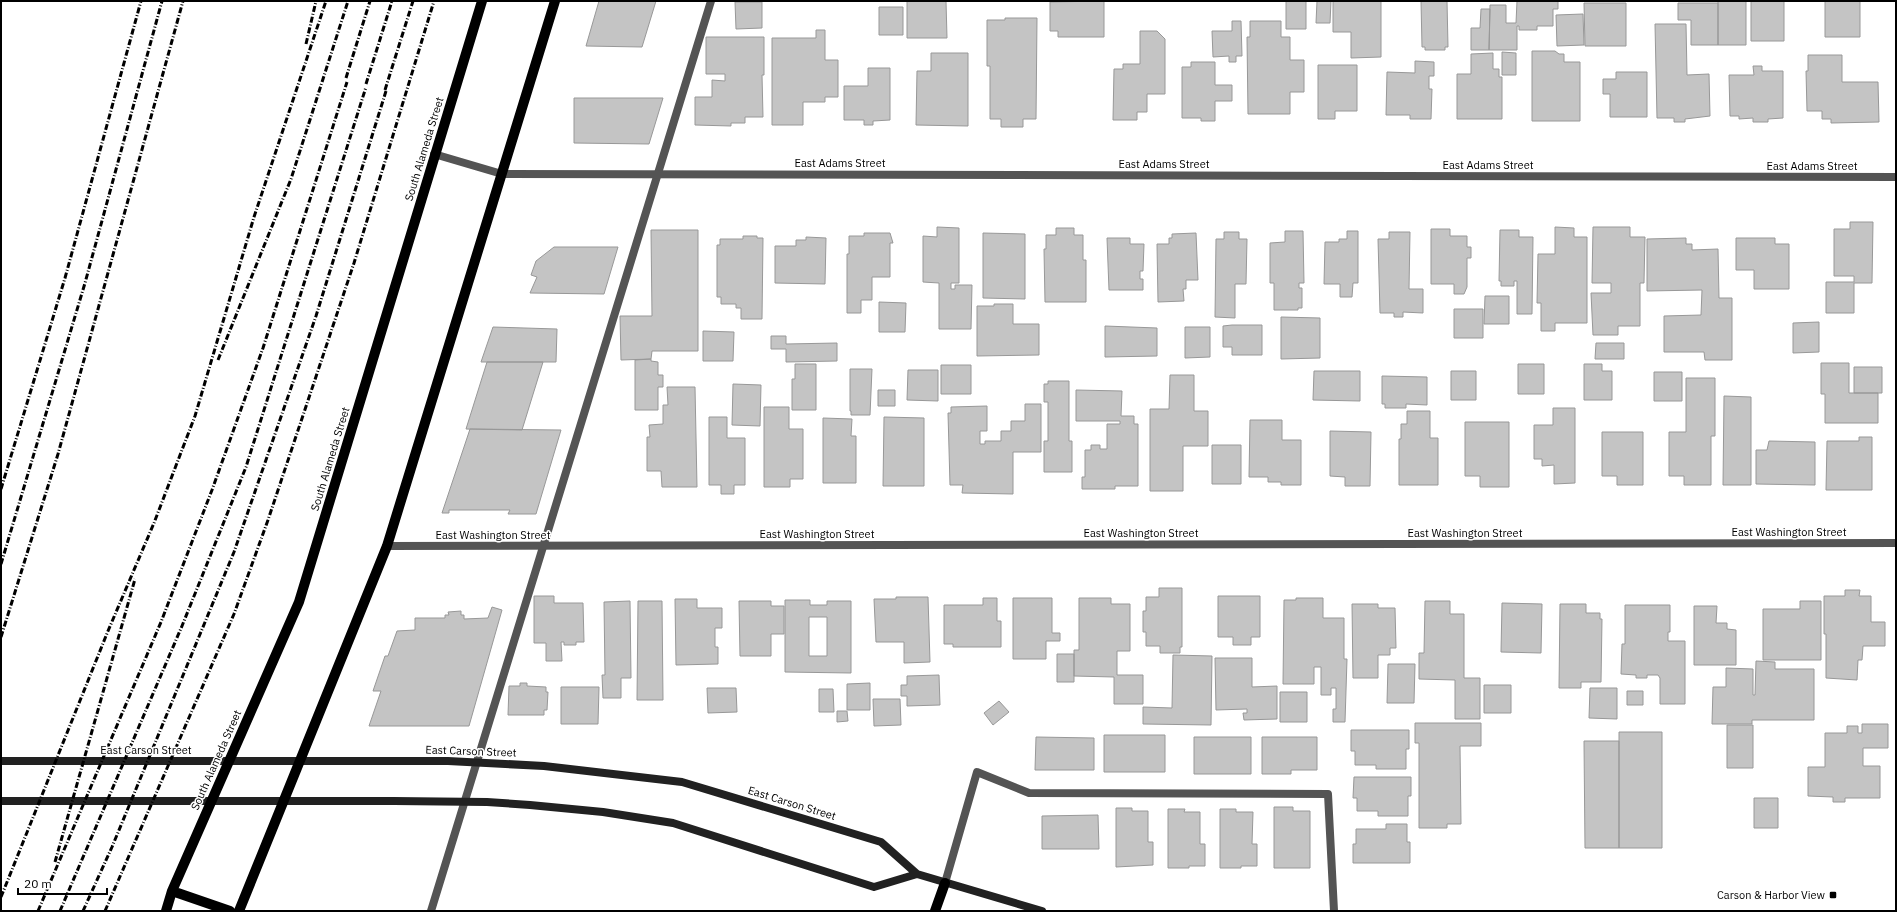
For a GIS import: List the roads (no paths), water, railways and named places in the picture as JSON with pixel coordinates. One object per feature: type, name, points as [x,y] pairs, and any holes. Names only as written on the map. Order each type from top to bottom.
[{"type":"main road","name":"South Alameda Street","points":[[166,911],[172,891],[299,602],[434,154],[482,1]]},
{"type":"main road","points":[[239,911],[387,546],[555,1]]},
{"type":"main road","name":"East Carson Street","points":[[1,761],[448,761],[544,766],[682,782],[881,842],[917,874],[1042,911]]},
{"type":"main road","points":[[1,801],[394,801],[487,802],[530,805],[603,812],[673,823],[874,887],[917,874]]},
{"type":"main road","points":[[935,911],[945,883]]},
{"type":"main road","points":[[172,891],[230,911]]},
{"type":"street","points":[[431,911],[710,1]]},
{"type":"street","name":"East Adams Street","points":[[434,154],[502,174],[1896,177]]},
{"type":"street","name":"East Washington Street","points":[[387,546],[1896,543]]},
{"type":"street","points":[[945,883],[977,772],[1029,793],[1328,794],[1334,911]]},
{"type":"railway","points":[[1,489],[65,278],[141,1]]},
{"type":"railway","points":[[1,564],[85,283],[162,1]]},
{"type":"railway","points":[[1,637],[58,454],[183,1]]},
{"type":"railway","points":[[306,44],[316,1]]},
{"type":"railway","points":[[1,897],[108,631],[154,523],[195,416],[254,217],[326,1]]},
{"type":"railway","points":[[218,360],[291,179],[348,1]]},
{"type":"railway","points":[[346,78],[370,1]]},
{"type":"railway","points":[[366,84],[392,1]]},
{"type":"railway","points":[[385,90],[413,1]]},
{"type":"railway","points":[[105,911],[234,614],[268,520],[354,263],[434,1]]},
{"type":"railway","points":[[38,911],[161,622],[212,490],[263,348],[347,82]]},
{"type":"railway","points":[[60,911],[182,626],[246,467],[366,87]]},
{"type":"railway","points":[[83,911],[112,847],[234,552],[316,316],[386,91]]},
{"type":"railway","points":[[55,862],[135,579]]},
{"type":"place","name":"Carson & Harbor View","points":[[1833,895]]}]
